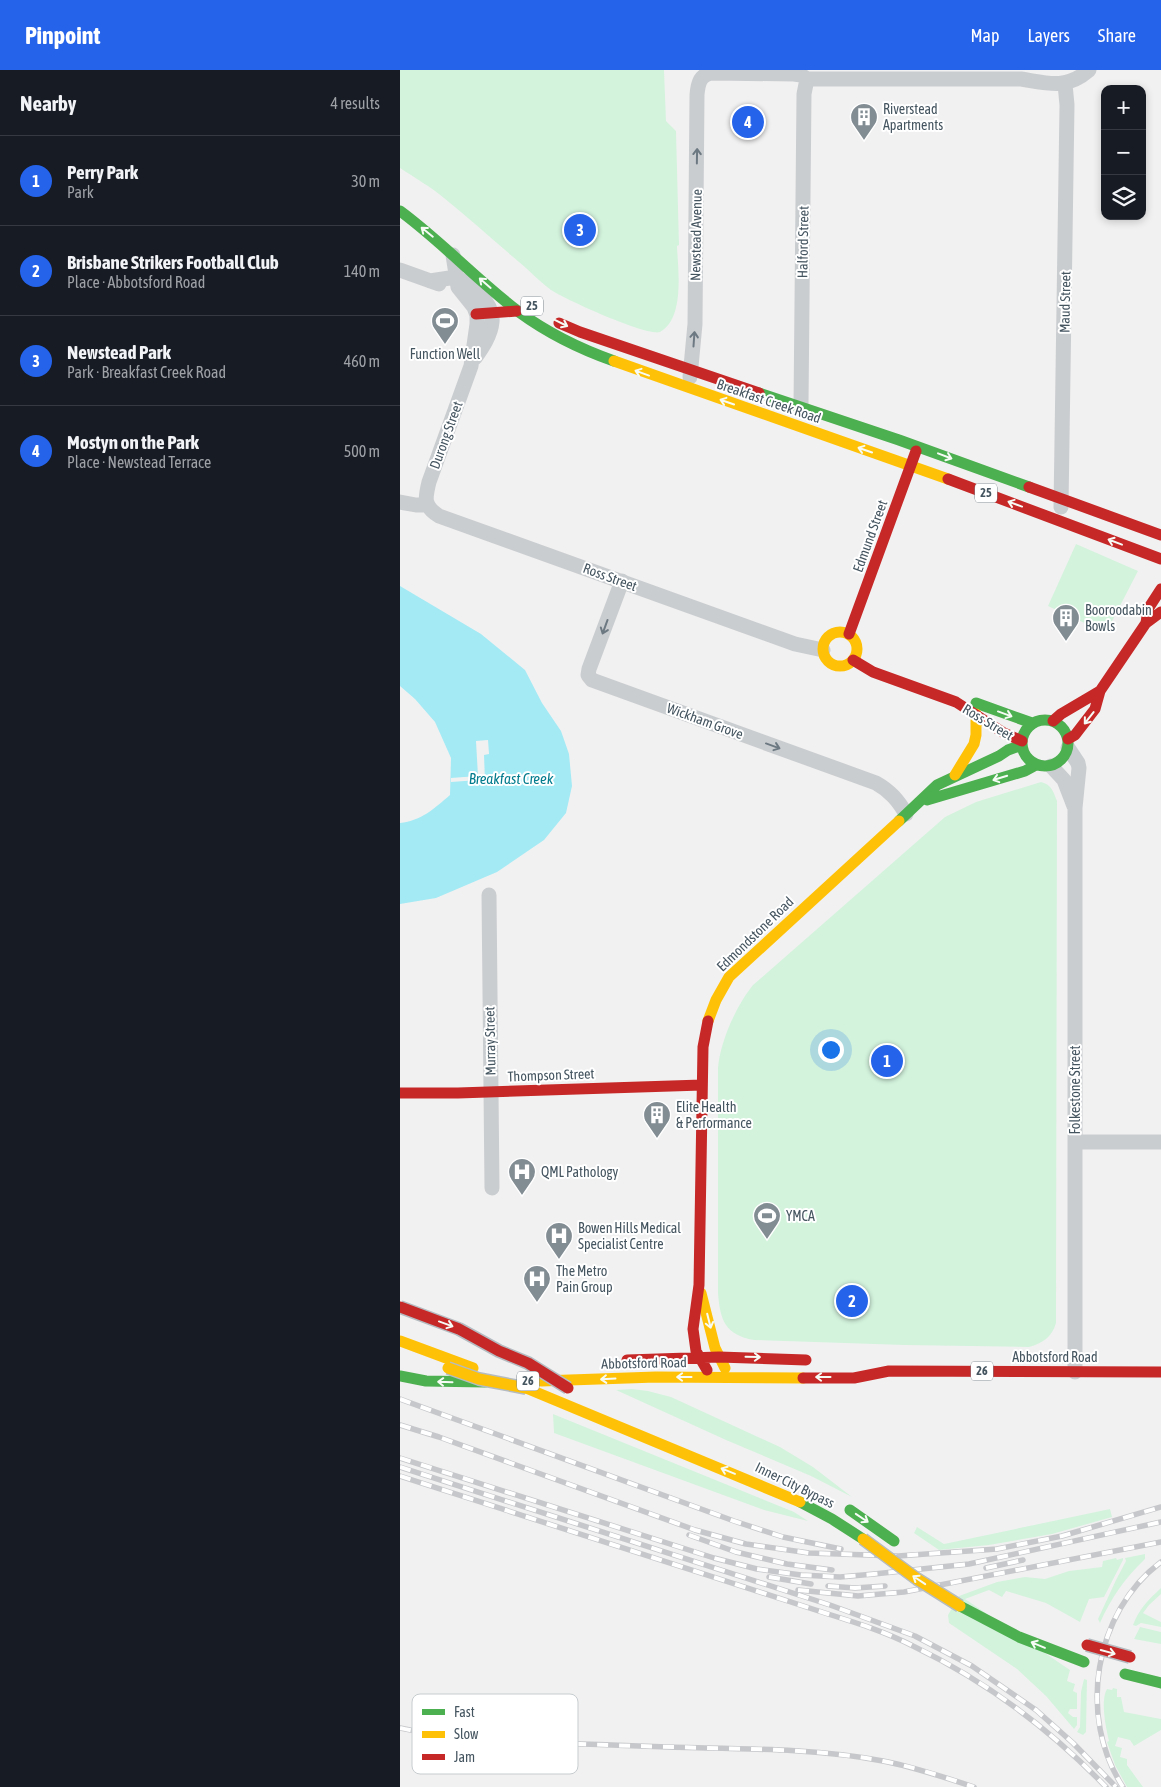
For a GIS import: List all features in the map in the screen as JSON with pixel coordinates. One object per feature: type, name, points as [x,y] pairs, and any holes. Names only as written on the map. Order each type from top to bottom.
[{"type":"main road","name":"Breakfast Creek Road","points":[[400,211],[517,310],[544,329],[584,351],[911,466],[1161,559]]},
{"type":"main road","points":[[483,313],[517,310]]},
{"type":"main road","name":"Breakfast Creek Road","points":[[552,318],[580,332],[692,368],[918,446],[1161,535]]},
{"type":"main road","name":"Edmund Street","points":[[849,634],[918,446]]},
{"type":"main road","points":[[1146,623],[1148,609],[1161,589]]},
{"type":"main road","points":[[1068,743],[1065,731],[1060,725],[1046,719],[1032,723],[1023,734],[1022,743],[1026,757],[1043,765],[1062,759],[1068,743],[1095,709],[1100,691],[1146,623],[1161,612]]},
{"type":"main road","points":[[839,632],[849,634],[856,643],[856,655],[849,664],[838,666],[828,660],[823,650],[829,636],[839,632]]},
{"type":"main road","name":"Ross Street","points":[[854,660],[873,672],[956,702],[1022,743]]},
{"type":"main road","points":[[1053,721],[1061,714],[1100,691]]},
{"type":"main road","name":"Ross Street","points":[[956,702],[972,702],[1032,723]]},
{"type":"main road","points":[[956,775],[974,744],[976,714]]},
{"type":"main road","name":"Edmondstone Road","points":[[711,1377],[699,1357],[694,1344],[693,1329],[699,1285],[703,1048],[707,1022],[716,1000],[729,977],[750,956],[922,801],[936,784],[999,756],[1022,743]]},
{"type":"main road","name":"Edmondstone Road","points":[[922,801],[1043,765]]},
{"type":"main road","name":"Thompson Street","points":[[400,1093],[702,1086]]},
{"type":"main road","name":"Edmondstone Road","points":[[699,1285],[719,1357],[730,1378]]},
{"type":"main road","points":[[402,1294],[412,1303]]},
{"type":"main road","points":[[400,1307],[460,1329],[500,1351],[528,1363],[572,1390],[486,1357]]},
{"type":"main road","name":"Inner City Bypass","points":[[400,1341],[526,1388],[791,1497],[832,1519],[863,1539],[917,1579],[960,1606],[1019,1637],[1097,1667]]},
{"type":"main road","name":"Abbotsford Road","points":[[611,1360],[764,1357],[816,1361]]},
{"type":"main road","points":[[419,1360],[479,1379],[526,1388]]},
{"type":"main road","name":"Abbotsford Road","points":[[863,1365],[889,1371]]},
{"type":"main road","name":"Abbotsford Road","points":[[400,1376],[426,1381],[447,1382],[711,1377],[854,1378],[889,1371],[1161,1372]]},
{"type":"main road","name":"Inner City Bypass","points":[[843,1506],[897,1544]]},
{"type":"main road","points":[[1073,1640],[1134,1658]]},
{"type":"main road","points":[[1111,1671],[1161,1683]]},
{"type":"street","points":[[807,79],[1021,79],[1048,84],[1065,84],[1089,70]]},
{"type":"street","name":"Newstead Avenue","points":[[688,389],[692,368],[695,324],[697,103],[700,81],[704,75],[713,73],[794,74],[801,75],[807,79]]},
{"type":"street","name":"Halford Street","points":[[801,406],[804,94],[807,79]]},
{"type":"street","name":"Maud Street","points":[[1060,521],[1062,499],[1067,105],[1065,84]]},
{"type":"street","points":[[453,255],[457,283]]},
{"type":"street","points":[[400,270],[430,281],[457,283],[484,299],[483,313]]},
{"type":"street","name":"Durong Street","points":[[428,505],[426,494],[429,482],[470,366],[484,343],[492,322],[483,313]]},
{"type":"street","points":[[400,502],[428,505]]},
{"type":"street","name":"Ross Street","points":[[428,505],[439,516],[795,644],[823,650]]},
{"type":"street","name":"Wickham Grove","points":[[622,581],[589,668],[588,675],[592,680],[876,783],[887,789],[897,799],[906,814]]},
{"type":"street","name":"Folkestone Street","points":[[1068,743],[1079,768],[1074,808],[1075,1372]]},
{"type":"street","name":"Folkestone Street","points":[[1043,765],[1064,780],[1074,808]]},
{"type":"street","name":"Murray Street","points":[[488,895],[492,1188]]},
{"type":"street","points":[[1075,1142],[1161,1142]]},
{"type":"green space","points":[[400,70],[664,70],[666,121],[676,131],[679,245],[677,246],[679,280],[677,305],[668,326],[660,332],[640,329],[588,309],[551,290],[444,198],[400,168]]},
{"type":"green space","points":[[1076,544],[1138,571],[1106,633],[1048,606]]},
{"type":"green space","points":[[1041,782],[1050,787],[1057,801],[1056,1323],[1052,1332],[1039,1344],[1029,1347],[754,1340],[736,1334],[726,1325],[720,1311],[718,1293],[718,1068],[725,1036],[741,1003],[753,985],[945,817],[976,802]]},
{"type":"green space","points":[[632,1389],[671,1397],[780,1447],[813,1467],[852,1497],[811,1476],[616,1390]]},
{"type":"green space","points":[[553,1414],[794,1512],[808,1521],[764,1510],[554,1433]]},
{"type":"green space","points":[[1110,1509],[1112,1517],[1052,1534],[989,1545],[939,1550],[914,1533],[917,1527],[944,1544]]},
{"type":"green space","points":[[1145,1554],[1145,1559],[1125,1581],[1100,1623],[1098,1619],[1126,1561],[1125,1558]]},
{"type":"green space","points":[[1116,1558],[1117,1560],[1123,1558],[1123,1560],[1104,1597],[1089,1599],[1080,1622],[1046,1603],[1006,1591],[1002,1597],[989,1590],[965,1599],[1070,1670],[1067,1681],[1075,1684],[1073,1691],[1077,1693],[1077,1709],[1070,1709],[1068,1713],[1073,1717],[1077,1717],[1077,1725],[1074,1729],[1046,1696],[1017,1669],[949,1623],[948,1615],[959,1596],[997,1582],[1025,1577],[1045,1579],[1069,1571],[1102,1567],[1103,1561]]},
{"type":"green space","points":[[1161,1588],[1161,1594],[1143,1613],[1161,1622],[1161,1627],[1141,1623],[1136,1626],[1133,1625],[1144,1605]]},
{"type":"green space","points":[[1140,1627],[1161,1632],[1161,1644],[1134,1639]]},
{"type":"green space","points":[[1084,1679],[1087,1680],[1086,1732],[1083,1735],[1077,1732],[1080,1727],[1081,1692]]},
{"type":"green space","points":[[1113,1688],[1117,1689],[1117,1697],[1121,1697],[1124,1712],[1161,1719],[1161,1730],[1134,1746],[1130,1740],[1118,1737],[1115,1746],[1122,1748],[1120,1757],[1127,1759],[1127,1765],[1143,1787],[1127,1787],[1115,1765],[1107,1742],[1109,1741],[1104,1715],[1104,1700],[1107,1689],[1112,1690]]},
{"type":"water","name":"Breakfast Creek","points":[[400,586],[481,634],[525,670],[542,703],[561,731],[569,754],[572,786],[566,813],[544,840],[497,872],[436,898],[400,904],[400,823],[421,817],[450,795],[451,758],[435,722],[415,699],[400,686]]},
{"type":"pier","points":[[488,740],[489,754],[484,755],[485,782],[478,782],[478,780],[451,782],[451,778],[478,776],[476,741]]},
{"type":"railway","points":[[400,1399],[734,1521],[783,1537],[841,1549]]},
{"type":"railway","points":[[400,1425],[439,1437],[695,1530],[746,1544],[809,1553],[898,1556],[997,1549],[1062,1536],[1161,1507]]},
{"type":"railway","points":[[400,1458],[714,1558],[757,1569],[801,1575],[840,1577],[969,1564],[1161,1522]]},
{"type":"railway","points":[[400,1467],[830,1605],[915,1636],[972,1666],[1036,1710],[1073,1743],[1116,1787]]},
{"type":"railway","points":[[400,1476],[892,1636],[966,1675],[1016,1708],[1062,1745],[1106,1787]]},
{"type":"railway","points":[[689,1535],[736,1552],[787,1564],[832,1570]]},
{"type":"railway","points":[[798,1590],[858,1596],[904,1592],[1161,1542]]},
{"type":"railway","points":[[986,1568],[1023,1560]]},
{"type":"railway","points":[[1123,1787],[1109,1759],[1100,1729],[1097,1698],[1100,1667],[1107,1637],[1120,1608],[1138,1583],[1161,1562]]},
{"type":"railway","points":[[769,1577],[811,1584]]},
{"type":"railway","points":[[828,1586],[855,1588],[885,1586]]},
{"type":"railway","points":[[400,1728],[412,1730]]},
{"type":"railway","points":[[578,1743],[839,1754],[906,1766],[974,1787]]},
{"type":"traffic: fast","points":[[400,211],[489,288],[530,320],[565,340],[614,361]]},
{"type":"traffic: fast","points":[[759,393],[899,440],[1029,487]]},
{"type":"traffic: fast","points":[[976,703],[1032,723]]},
{"type":"traffic: fast","points":[[1050,720],[1062,726],[1067,734],[1068,743],[1067,752],[1062,760],[1054,765],[1040,766],[1028,760],[1023,752],[1022,738],[1028,726],[1036,721],[1050,720]]},
{"type":"traffic: fast","points":[[899,821],[937,785],[1022,745]]},
{"type":"traffic: fast","points":[[927,800],[1025,771],[1036,765]]},
{"type":"traffic: fast","points":[[400,1376],[426,1381],[485,1382]]},
{"type":"traffic: fast","points":[[800,1502],[832,1519],[863,1539]]},
{"type":"traffic: fast","points":[[850,1510],[894,1541]]},
{"type":"traffic: fast","points":[[960,1606],[1019,1637],[1084,1662]]},
{"type":"traffic: fast","points":[[1125,1674],[1161,1683]]},
{"type":"traffic: slow","points":[[614,361],[948,479]]},
{"type":"traffic: slow","points":[[840,632],[847,633],[852,637],[856,642],[857,649],[856,656],[852,661],[847,665],[840,666],[833,665],[828,661],[824,656],[823,649],[824,642],[828,637],[833,633],[840,632]]},
{"type":"traffic: slow","points":[[955,775],[974,744],[976,714]]},
{"type":"traffic: slow","points":[[708,1021],[716,1000],[729,977],[899,821]]},
{"type":"traffic: slow","points":[[701,1293],[715,1348],[725,1368]]},
{"type":"traffic: slow","points":[[400,1341],[473,1368]]},
{"type":"traffic: slow","points":[[448,1368],[479,1379],[526,1388]]},
{"type":"traffic: slow","points":[[541,1381],[656,1377],[803,1378]]},
{"type":"traffic: slow","points":[[526,1388],[800,1502]]},
{"type":"traffic: slow","points":[[863,1539],[917,1579],[960,1606]]},
{"type":"traffic: jam","points":[[476,314],[517,311]]},
{"type":"traffic: jam","points":[[559,323],[580,332],[759,393]]},
{"type":"traffic: jam","points":[[849,634],[916,451]]},
{"type":"traffic: jam","points":[[948,479],[1161,559]]},
{"type":"traffic: jam","points":[[1029,487],[1161,535]]},
{"type":"traffic: jam","points":[[1146,623],[1148,609],[1161,589]]},
{"type":"traffic: jam","points":[[1068,739],[1075,735],[1095,709],[1100,691],[1146,623],[1161,612]]},
{"type":"traffic: jam","points":[[853,660],[873,672],[956,702],[1004,733],[1022,741]]},
{"type":"traffic: jam","points":[[1053,721],[1061,714],[1100,691]]},
{"type":"traffic: jam","points":[[707,1370],[696,1351],[693,1329],[699,1285],[703,1047],[708,1021]]},
{"type":"traffic: jam","points":[[400,1093],[458,1093],[702,1085]]},
{"type":"traffic: jam","points":[[400,1307],[459,1329],[499,1351],[528,1363],[568,1388]]},
{"type":"traffic: jam","points":[[627,1360],[719,1357],[806,1360]]},
{"type":"traffic: jam","points":[[803,1378],[854,1378],[889,1371],[1161,1372]]},
{"type":"traffic: jam","points":[[1087,1645],[1130,1657]]},
{"type":"place","name":"Mostyn on the Park","points":[[748,122]]},
{"type":"place","name":"Riverstead Apartments","points":[[864,141]]},
{"type":"place","name":"Newstead Park","points":[[580,230]]},
{"type":"place","name":"Function Well","points":[[445,345]]},
{"type":"place","name":"Booroodabin Bowls","points":[[1066,642]]},
{"type":"place","name":"Perry Park","points":[[887,1061]]},
{"type":"place","name":"Elite Health & Performance","points":[[657,1139]]},
{"type":"place","name":"QML Pathology","points":[[522,1196]]},
{"type":"place","name":"YMCA","points":[[767,1240]]},
{"type":"place","name":"Bowen Hills Medical Specialist Centre","points":[[559,1260]]},
{"type":"place","name":"Brisbane Strikers Football Club","points":[[852,1301]]},
{"type":"place","name":"The Metro Pain Group","points":[[537,1303]]}]
